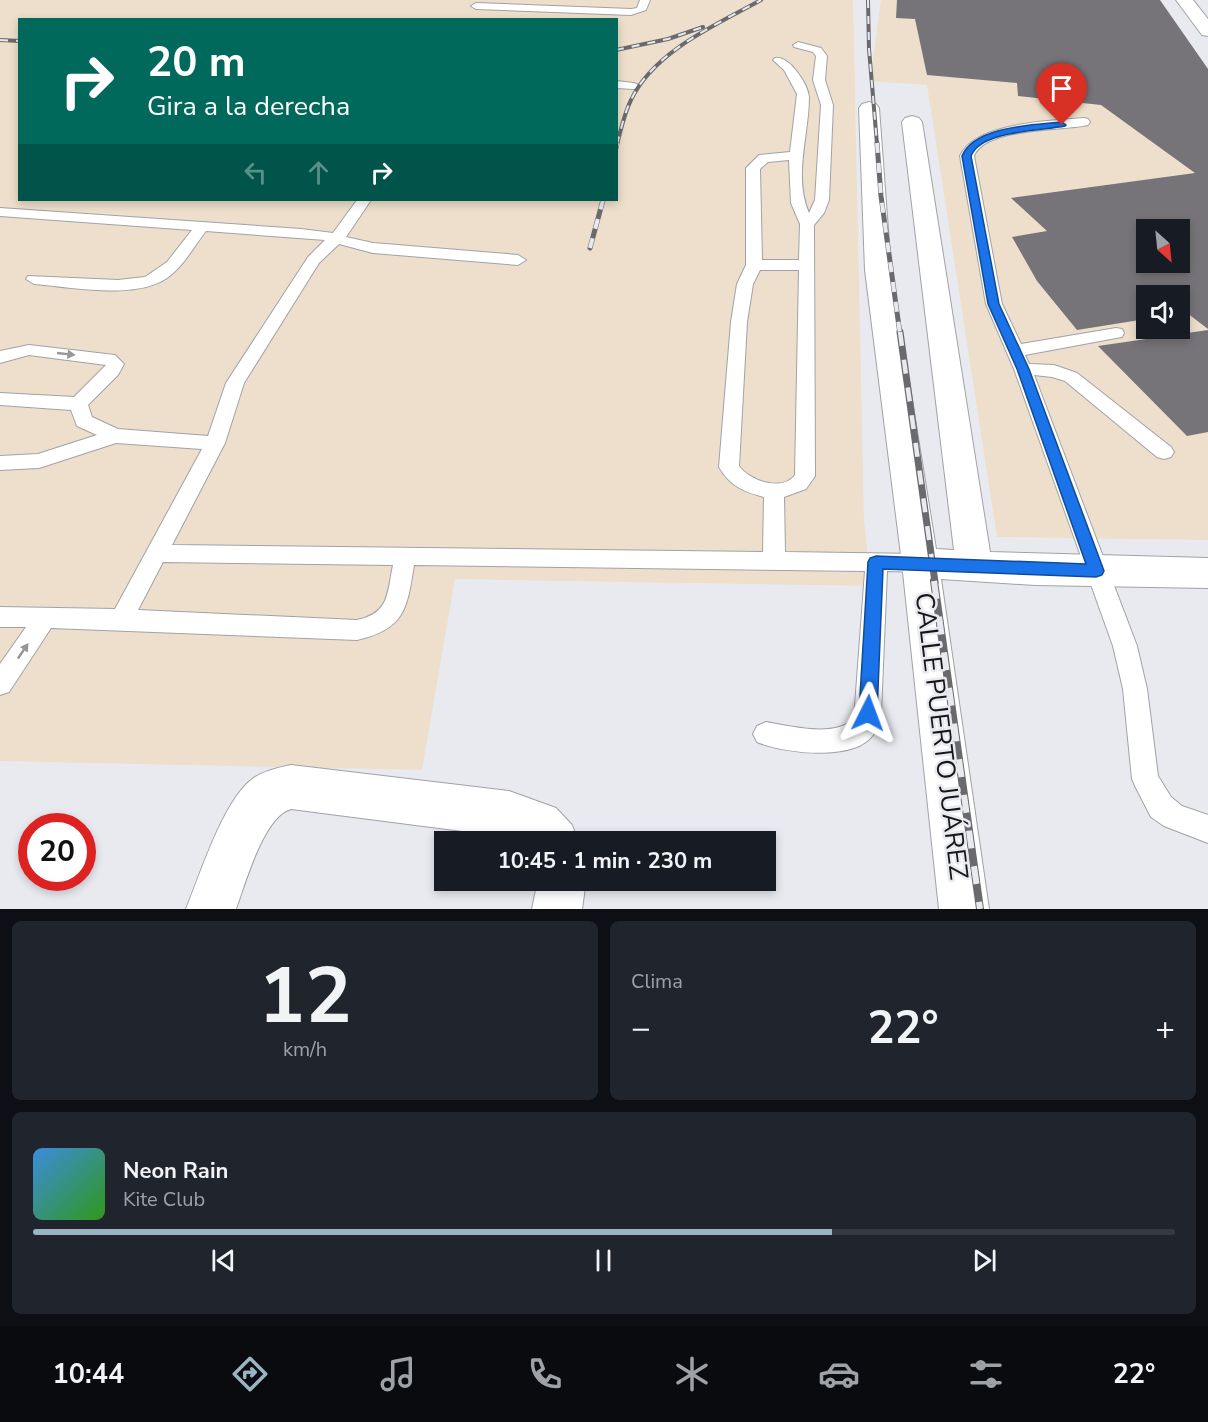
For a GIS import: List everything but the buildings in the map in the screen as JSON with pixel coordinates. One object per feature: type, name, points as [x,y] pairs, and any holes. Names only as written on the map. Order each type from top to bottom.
[{"type":"street","points":[[1184,0],[1208,32]]},
{"type":"street","points":[[869,108],[878,270],[920,563]]},
{"type":"street","points":[[912,122],[974,566]]},
{"type":"street","name":"CALLE PUERTO JUÁREZ","points":[[964,909],[920,563],[1096,571],[1208,573]]},
{"type":"street","points":[[211,909],[251,815],[268,795],[291,788],[509,814],[540,824],[544,831]]},
{"type":"street","points":[[557,891],[557,909]]},
{"type":"lane","points":[[476,6],[631,12],[641,10],[645,0]]},
{"type":"lane","points":[[798,45],[817,50],[822,56],[819,80],[827,105],[822,200],[817,213],[807,224]]},
{"type":"lane","points":[[779,60],[789,68],[803,97],[796,155],[796,194],[807,224],[805,476],[802,483],[796,487],[774,490],[746,485],[735,477],[729,467],[739,322],[745,284],[754,265],[753,168],[764,159],[796,155]]},
{"type":"lane","points":[[618,84],[634,86]]},
{"type":"lane","points":[[802,91],[822,88]]},
{"type":"lane","points":[[1084,122],[1017,129],[992,136],[970,149],[967,156],[994,304],[1023,369],[1125,646],[1135,689],[1145,779],[1161,807],[1174,816],[1208,829]]},
{"type":"lane","points":[[122,619],[215,443],[235,383],[313,260],[352,222],[363,201]]},
{"type":"lane","points":[[0,212],[302,233],[373,248],[518,260]]},
{"type":"lane","points":[[33,279],[128,285],[151,281],[166,271],[202,226]]},
{"type":"lane","points":[[754,265],[805,265]]},
{"type":"lane","points":[[1015,351],[1116,333]]},
{"type":"lane","points":[[0,357],[28,350],[113,361],[115,366],[78,404],[0,399]]},
{"type":"lane","points":[[1023,369],[1054,371],[1071,377],[1164,452]]},
{"type":"lane","points":[[78,404],[84,421],[115,436],[215,443]]},
{"type":"lane","points":[[0,463],[39,461],[115,436]]},
{"type":"lane","points":[[774,490],[774,562]]},
{"type":"lane","points":[[157,553],[920,563]]},
{"type":"lane","points":[[0,617],[122,619],[357,630],[373,628],[390,618],[395,608],[405,556]]},
{"type":"lane","points":[[766,734],[844,740],[864,727],[868,713],[876,562]]},
{"type":"lane","points":[[0,684],[45,618]]},
{"type":"shaded area","points":[[0,0],[853,0],[864,521],[871,586],[455,579],[422,770],[0,761]]},
{"type":"shaded area","points":[[881,0],[1160,0],[1208,69],[1208,540],[997,537],[927,85],[870,81]]},
{"type":"railway","points":[[618,140],[631,100],[641,83],[655,67],[688,41],[761,0]]},
{"type":"railway","points":[[868,0],[869,49],[877,144]]},
{"type":"railway","points":[[618,50],[668,39],[703,27]]},
{"type":"railway","points":[[0,40],[18,41]]},
{"type":"railway","points":[[877,143],[881,196],[900,334]]},
{"type":"railway","points":[[590,248],[603,201]]},
{"type":"railway","points":[[900,332],[935,582]]},
{"type":"railway","points":[[934,581],[980,909]]},
{"type":"route","points":[[868,713],[876,562],[1096,571],[1023,369],[994,304],[967,156],[970,149],[980,141],[992,136],[1017,129],[1062,125]]}]
